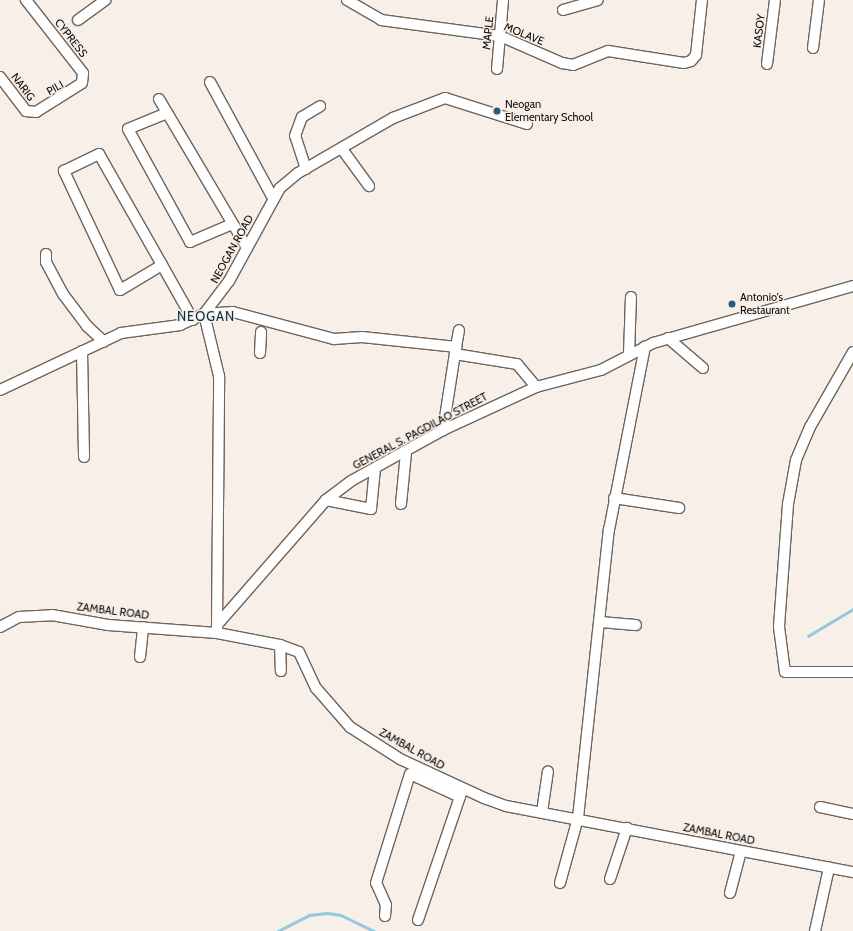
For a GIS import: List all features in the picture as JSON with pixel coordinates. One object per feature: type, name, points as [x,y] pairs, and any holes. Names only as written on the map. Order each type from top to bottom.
[{"type":"street","name":"CYPRESS","points":[[26,0],[83,73]]},
{"type":"street","points":[[78,20],[106,0]]},
{"type":"street","name":"MOLAVE","points":[[347,0],[381,20],[500,36],[562,63],[573,64],[608,51],[684,63],[691,61],[696,55],[702,0]]},
{"type":"street","name":"MAPLE","points":[[497,69],[504,0]]},
{"type":"street","points":[[563,10],[598,0]]},
{"type":"street","name":"KASOY","points":[[767,64],[775,0]]},
{"type":"street","points":[[813,48],[819,0]]},
{"type":"street","name":"PILI","points":[[26,111],[36,112],[77,90],[82,83],[83,73]]},
{"type":"street","name":"NARIG","points":[[0,77],[26,111]]},
{"type":"street","points":[[210,82],[273,198]]},
{"type":"street","name":"NEOGAN ROAD","points":[[0,390],[122,333],[193,320],[204,314],[230,281],[273,198],[290,178],[393,118],[445,98],[527,124]]},
{"type":"street","points":[[159,99],[230,225],[247,248]]},
{"type":"street","points":[[306,169],[295,136],[302,117],[320,106]]},
{"type":"street","points":[[167,113],[128,129],[190,242],[230,225]]},
{"type":"street","points":[[342,149],[369,186]]},
{"type":"street","points":[[162,265],[120,290],[64,171],[99,154],[162,265],[193,320]]},
{"type":"street","points":[[46,254],[46,262],[63,294],[104,342]]},
{"type":"street","name":"GENERAL S. PAGDILAO STREET","points":[[217,629],[326,500],[375,468],[406,453],[443,430],[536,387],[593,373],[629,354],[668,338],[853,286]]},
{"type":"street","points":[[629,354],[631,297]]},
{"type":"street","points":[[217,629],[219,376],[204,314],[233,312],[334,339],[362,337],[456,350],[517,364],[536,387]]},
{"type":"street","points":[[443,430],[459,330]]},
{"type":"street","points":[[260,353],[261,332]]},
{"type":"street","points":[[668,338],[703,368]]},
{"type":"street","points":[[560,883],[578,818],[614,498],[645,347]]},
{"type":"street","points":[[82,351],[84,458]]},
{"type":"street","points":[[853,352],[810,427],[796,460],[788,504],[779,627],[785,672],[853,672]]},
{"type":"street","points":[[401,504],[406,453]]},
{"type":"street","points":[[326,500],[370,509],[375,468]]},
{"type":"street","points":[[614,498],[679,508]]},
{"type":"street","name":"ZAMBAL ROAD","points":[[0,627],[19,617],[52,615],[143,627],[217,629],[280,645],[299,652],[316,688],[344,722],[400,759],[461,793],[506,806],[578,818],[853,872]]},
{"type":"street","points":[[600,622],[636,625]]},
{"type":"street","points":[[140,657],[143,627]]},
{"type":"street","points":[[280,645],[281,671]]},
{"type":"street","points":[[542,812],[548,771]]},
{"type":"street","points":[[385,916],[386,905],[376,883],[410,774],[461,793],[418,920]]},
{"type":"street","points":[[820,807],[853,814]]},
{"type":"street","points":[[610,879],[627,828]]},
{"type":"street","points":[[730,893],[741,851]]},
{"type":"street","points":[[815,931],[830,868]]},
{"type":"waterway","points":[[808,636],[853,609]]},
{"type":"waterway","points":[[278,931],[309,915],[327,913],[341,915],[374,931]]},
{"type":"place","name":"Neogan Elementary School","points":[[497,111]]},
{"type":"place","name":"Antonio's Restaurant","points":[[732,304]]},
{"type":"district","name":"NEOGAN","points":[[206,316]]}]
